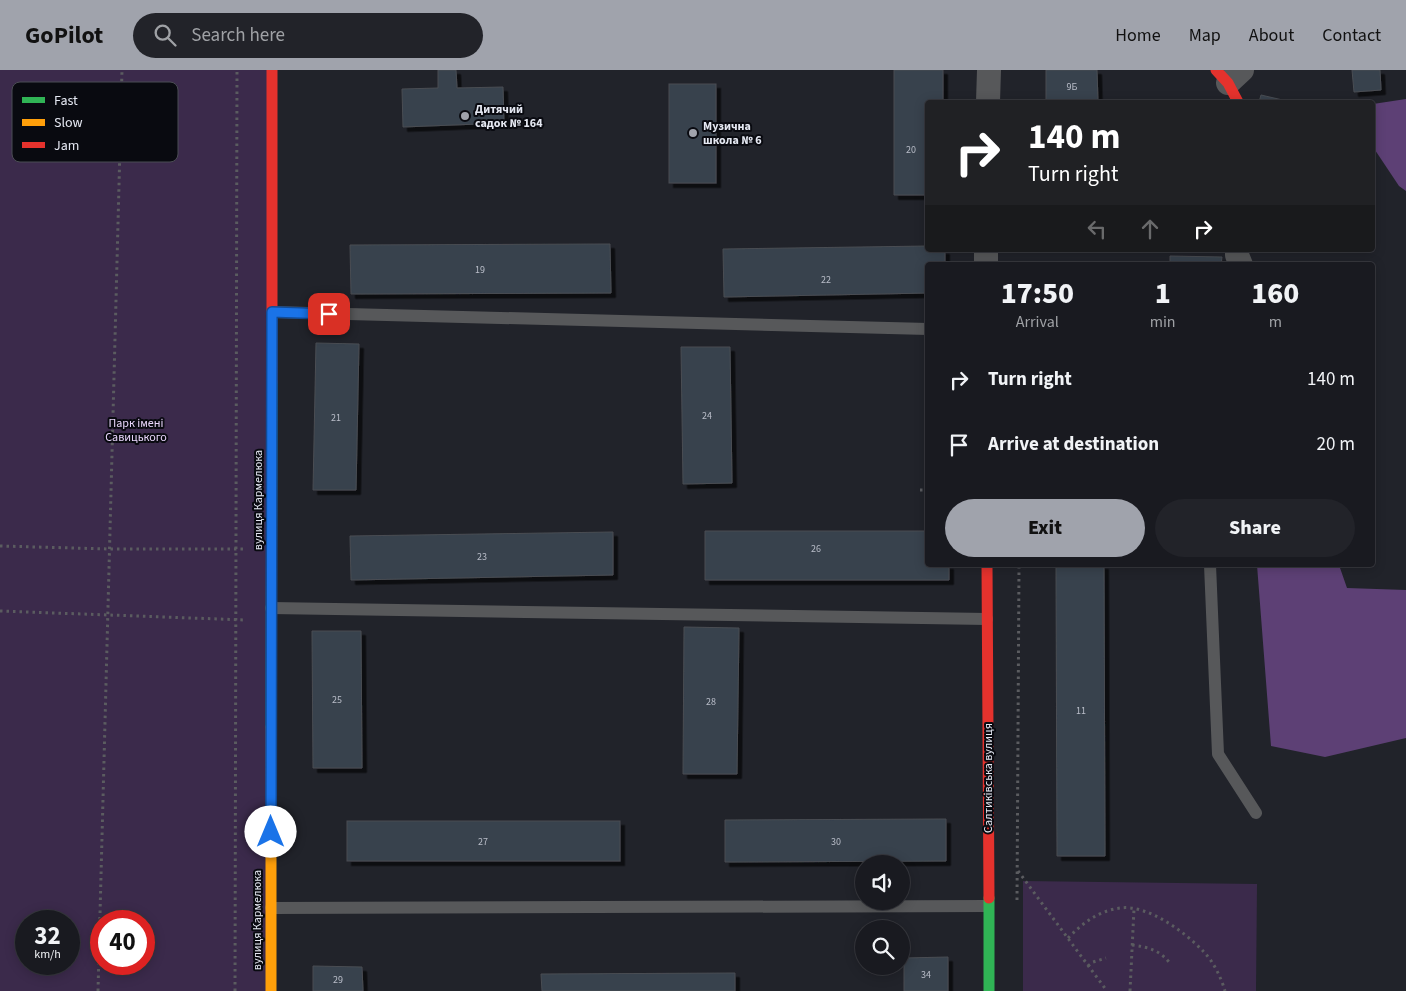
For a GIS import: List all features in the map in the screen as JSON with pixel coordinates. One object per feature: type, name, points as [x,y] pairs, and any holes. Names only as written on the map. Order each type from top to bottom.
[{"type":"street","name":"вулиця Кармелюка","points":[[271,991],[272,70]]},
{"type":"street","points":[[988,100],[989,70]]},
{"type":"street","name":"Салтиківська вулиця","points":[[987,567],[989,991]]},
{"type":"lane","points":[[272,312],[925,329]]},
{"type":"lane","points":[[1210,567],[1218,754],[1256,813]]},
{"type":"lane","points":[[271,608],[987,619]]},
{"type":"lane","points":[[271,908],[988,906]]},
{"type":"path","points":[[235,991],[237,70]]},
{"type":"path","points":[[98,991],[120,162]]},
{"type":"path","points":[[920,490],[925,490]]},
{"type":"path","points":[[0,546],[109,549],[271,548]]},
{"type":"path","points":[[1017,907],[1019,567]]},
{"type":"path","points":[[0,610],[271,622]]},
{"type":"path","points":[[1017,870],[1107,991]]},
{"type":"path","points":[[1068,938],[1083,923],[1100,913],[1121,908],[1134,909],[1149,914],[1173,926],[1204,952],[1222,980],[1224,991]]},
{"type":"path","points":[[1130,991],[1134,909]]},
{"type":"path","points":[[1132,945],[1152,948],[1162,954],[1169,962]]},
{"type":"path","points":[[1088,966],[1093,962],[1106,958]]},
{"type":"green space","name":"Парк імені Савицького","points":[[0,70],[272,70],[271,991],[0,991]]},
{"type":"green space","points":[[1023,881],[1257,884],[1256,991],[1023,991]]},
{"type":"shaded area","points":[[1406,99],[1406,191],[1399,186],[1375,150],[1375,104]]},
{"type":"shaded area","points":[[1257,567],[1340,567],[1347,588],[1406,590],[1406,738],[1325,757],[1271,746]]},
{"type":"building","points":[[438,70],[456,70],[457,88],[503,87],[504,123],[403,127],[402,89],[438,88]]},
{"type":"building","points":[[894,70],[943,70],[943,100],[925,100],[925,195],[894,195]]},
{"type":"building","points":[[1046,70],[1097,70],[1098,100],[1046,100]]},
{"type":"building","points":[[1352,70],[1380,70],[1381,90],[1354,92]]},
{"type":"building","name":"Музична школа № 6","points":[[669,84],[716,84],[716,183],[669,183]]},
{"type":"building","points":[[1261,95],[1283,100],[1260,100]]},
{"type":"building","points":[[610,244],[611,293],[351,294],[350,245]]},
{"type":"building","points":[[925,246],[925,252],[945,252],[945,262],[925,262],[925,293],[724,297],[723,249]]},
{"type":"building","points":[[1170,256],[1222,257],[1221,262],[1170,262]]},
{"type":"building","points":[[316,343],[359,344],[356,490],[313,490]]},
{"type":"building","points":[[681,347],[730,347],[732,483],[683,484]]},
{"type":"building","points":[[705,531],[925,531],[925,567],[949,567],[949,580],[705,580]]},
{"type":"building","points":[[613,532],[613,575],[351,580],[350,536]]},
{"type":"building","points":[[1056,567],[1104,567],[1105,856],[1057,856]]},
{"type":"building","points":[[684,627],[739,628],[737,774],[683,774]]},
{"type":"building","points":[[312,631],[361,631],[362,768],[313,768]]},
{"type":"building","points":[[946,819],[946,861],[910,861],[910,855],[855,855],[855,861],[725,862],[725,820]]},
{"type":"building","points":[[347,821],[620,821],[620,861],[347,861]]},
{"type":"building","points":[[948,957],[948,991],[904,991],[904,975],[910,975],[910,958]]},
{"type":"building","points":[[313,966],[362,967],[363,991],[313,991]]},
{"type":"building","points":[[735,973],[735,991],[542,991],[541,974]]},
{"type":"traffic: fast","points":[[271,727],[272,382]]},
{"type":"traffic: fast","points":[[989,898],[989,991]]},
{"type":"traffic: slow","points":[[271,727],[271,991]]},
{"type":"traffic: jam","points":[[272,70],[272,382]]},
{"type":"traffic: jam","points":[[1216,70],[1228,83],[1237,100]]},
{"type":"traffic: jam","points":[[987,567],[989,898]]},
{"type":"place","name":"Дитячий садок № 164","points":[[465,116]]},
{"type":"place","name":"Музична школа № 6","points":[[693,133]]},
{"type":"route","points":[[271,832],[272,312],[329,314]]}]
